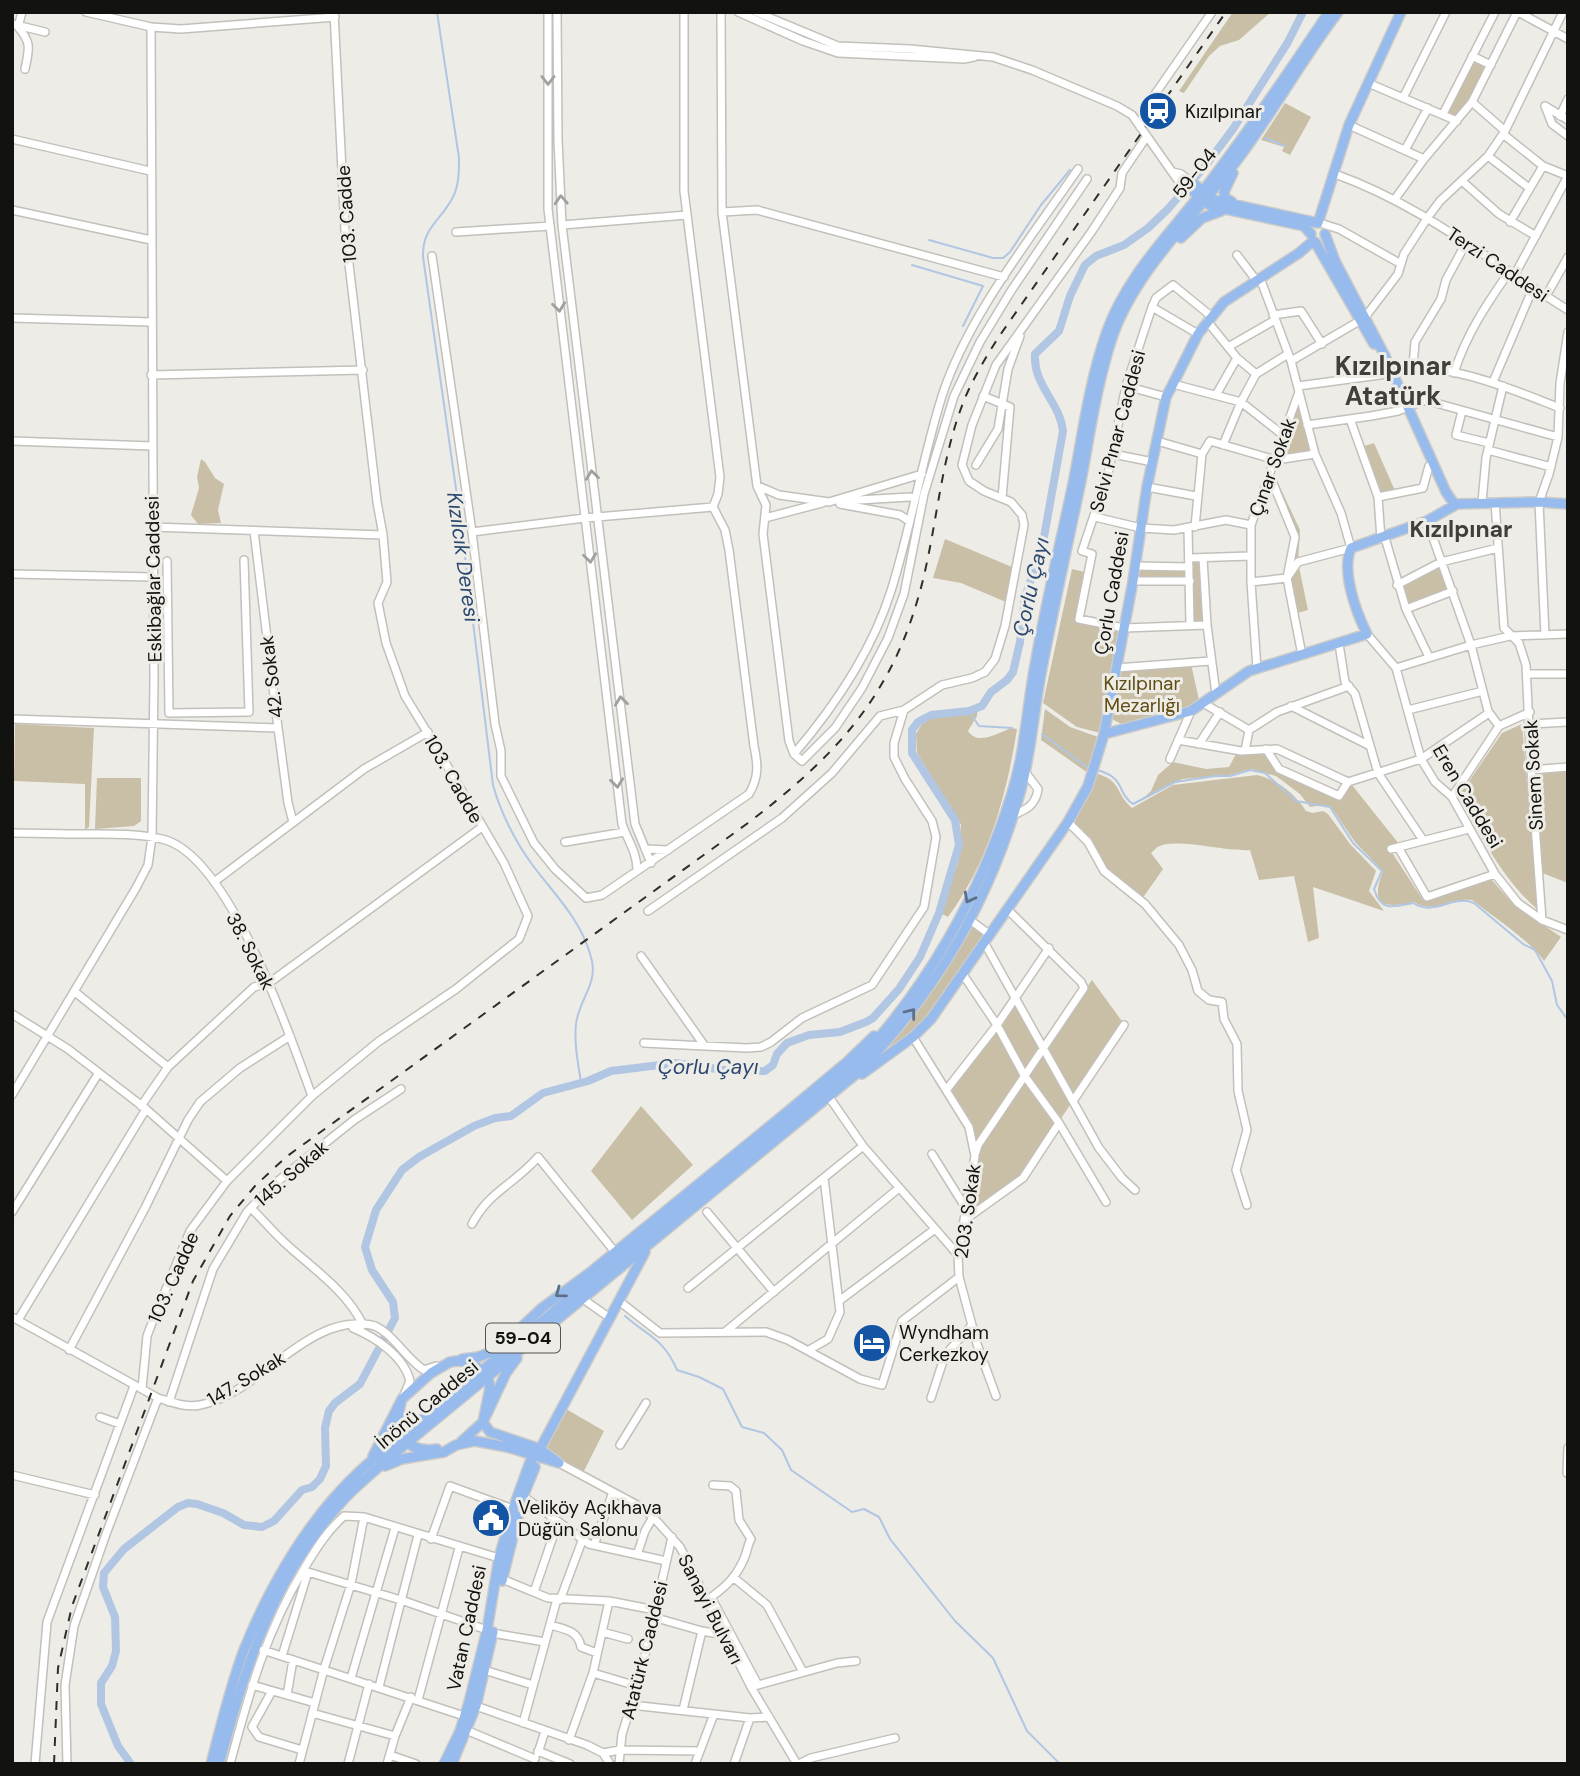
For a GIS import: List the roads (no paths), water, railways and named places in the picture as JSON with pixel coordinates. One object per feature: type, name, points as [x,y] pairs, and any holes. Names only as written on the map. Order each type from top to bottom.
[{"type":"main road","name":"59-04","points":[[829,1097],[895,1034],[934,982],[983,895],[1013,815],[1025,772],[1042,666],[1113,335],[1131,296],[1158,252],[1185,213],[1204,196],[1218,171],[1329,12]]},
{"type":"main road","name":"59-04","points":[[553,1319],[851,1068],[887,1028],[925,976],[988,860],[1013,789],[1035,664],[1106,332],[1125,293],[1242,154],[1338,12]]},
{"type":"main road","points":[[1401,12],[1349,125],[1322,225],[1335,261],[1389,371],[1449,508]]},
{"type":"main road","points":[[1242,154],[1224,192],[1228,200],[1238,208],[1304,226],[1363,318]]},
{"type":"main road","points":[[1191,185],[1218,171]]},
{"type":"main road","points":[[1191,185],[1211,206],[1238,208],[1322,225]]},
{"type":"main road","points":[[1185,213],[1191,185]]},
{"type":"main road","points":[[1158,252],[1207,215],[1238,208]]},
{"type":"main road","name":"Çorlu Caddesi","points":[[829,1097],[913,1037],[931,1019],[1068,822],[1092,775],[1104,734],[1136,566],[1147,487],[1166,397],[1209,318],[1224,302],[1299,253],[1312,240],[1322,239],[1322,225]]},
{"type":"main road","points":[[1405,407],[1449,497],[1449,508]]},
{"type":"main road","points":[[1351,548],[1427,522],[1449,508],[1482,502],[1568,504]]},
{"type":"main road","name":"Eren Caddesi","points":[[1351,548],[1347,564],[1349,584],[1367,634]]},
{"type":"main road","points":[[1104,734],[1191,711],[1249,671],[1367,634]]},
{"type":"main road","points":[[496,1351],[542,1308],[615,1252],[847,1062],[925,976]]},
{"type":"main road","name":"İnönü Caddesi","points":[[219,1764],[250,1655],[265,1620],[301,1555],[363,1475],[829,1097]]},
{"type":"main road","name":"Vatan Caddesi","points":[[444,1764],[470,1711],[484,1670],[499,1559],[530,1462],[537,1455],[652,1242]]},
{"type":"main road","points":[[363,1475],[402,1399],[432,1373],[450,1362],[496,1351],[553,1319]]},
{"type":"main road","points":[[363,1475],[393,1462],[444,1452],[479,1428],[510,1367],[553,1319]]},
{"type":"main road","points":[[450,1362],[468,1362],[485,1374],[490,1388],[483,1422],[490,1432],[559,1463]]},
{"type":"main road","points":[[402,1399],[398,1427],[405,1439],[417,1448],[431,1450],[475,1441],[537,1455]]},
{"type":"main road","name":"Vatan Caddesi","points":[[452,1764],[466,1730],[523,1496],[537,1455]]},
{"type":"main road","name":"59-04","points":[[211,1764],[236,1677],[258,1617],[295,1551],[319,1518],[363,1475]]},
{"type":"street","points":[[15,25],[22,12]]},
{"type":"street","points":[[86,12],[151,27],[181,29],[334,14]]},
{"type":"street","points":[[548,12],[550,226],[625,832],[637,855],[637,870]]},
{"type":"street","points":[[557,12],[562,225],[635,824],[651,863]]},
{"type":"street","points":[[432,256],[472,533],[495,724],[501,751],[501,776],[534,843],[555,869],[586,898],[602,895],[749,794],[756,783],[758,766],[729,550],[725,530],[713,507],[720,477],[684,191],[684,12]]},
{"type":"street","points":[[721,12],[722,212],[757,486],[766,505],[763,534],[789,741],[794,754],[802,761],[835,728],[862,688],[883,648],[904,594],[924,494],[954,396],[980,342],[1087,179]]},
{"type":"street","points":[[738,12],[803,41],[838,53],[964,59],[978,55]]},
{"type":"street","points":[[756,12],[779,24],[838,46],[978,55],[1020,66],[1117,106],[1132,115],[1177,175],[1191,185]]},
{"type":"street","points":[[1140,127],[1144,110],[1212,12]]},
{"type":"street","points":[[1403,98],[1446,12]]},
{"type":"street","points":[[1443,114],[1495,12]]},
{"type":"street","points":[[1395,199],[1424,159],[1472,102],[1517,12],[1568,39]]},
{"type":"street","points":[[1223,445],[1256,374],[1322,344],[1363,318],[1398,274],[1404,254],[1428,217],[1440,201],[1488,156],[1504,132],[1563,12]]},
{"type":"street","name":"103. Cadde","points":[[35,1764],[47,1622],[120,1424],[138,1387],[148,1336],[190,1231],[227,1181],[312,1096],[378,1042],[456,989],[519,939],[528,916],[482,827],[405,696],[386,643],[378,603],[387,582],[383,535],[345,230],[334,14]]},
{"type":"street","points":[[15,25],[45,32]]},
{"type":"street","points":[[15,25],[28,39],[29,51],[25,69]]},
{"type":"street","name":"Eskibağlar Caddesi","points":[[12,1095],[148,865],[152,837],[155,724],[151,27]]},
{"type":"street","points":[[1472,56],[1490,65]]},
{"type":"street","points":[[1368,83],[1457,121]]},
{"type":"street","points":[[1568,99],[1564,118],[1545,106],[1552,124],[1568,136]]},
{"type":"street","points":[[1454,373],[1461,349],[1477,318],[1512,274],[1568,176],[1543,166],[1472,102]]},
{"type":"street","points":[[1405,150],[1428,108]]},
{"type":"street","points":[[1349,125],[1424,159]]},
{"type":"street","points":[[648,911],[782,818],[832,773],[880,716],[904,710],[942,685],[985,672],[995,659],[1006,626],[1024,525],[1022,515],[1011,502],[984,491],[969,481],[962,465],[972,425],[996,365],[1092,231],[1120,188],[1122,173],[1147,136]]},
{"type":"street","points":[[12,139],[150,171]]},
{"type":"street","points":[[1488,156],[1529,188]]},
{"type":"street","points":[[1510,222],[1543,166]]},
{"type":"street","points":[[794,754],[825,719],[868,646],[891,593],[943,394],[969,335],[1004,277],[1078,170]]},
{"type":"street","name":"Terzi Caddesi","points":[[1335,174],[1373,187],[1428,217],[1568,310]]},
{"type":"street","points":[[1462,181],[1510,222],[1536,236]]},
{"type":"street","points":[[12,210],[151,240]]},
{"type":"street","points":[[722,212],[757,210],[1004,277]]},
{"type":"street","points":[[562,225],[687,215]]},
{"type":"street","points":[[1322,225],[1339,229],[1401,264]]},
{"type":"street","points":[[456,232],[550,226]]},
{"type":"street","points":[[1413,366],[1415,342],[1441,299],[1448,275],[1466,243]]},
{"type":"street","points":[[1237,255],[1258,279],[1274,317],[1299,389],[1315,454],[1341,513],[1351,548],[1298,562],[1287,578],[1251,582]]},
{"type":"street","points":[[1545,296],[1568,257]]},
{"type":"street","name":"Selvi Pınar Caddesi","points":[[1124,628],[1079,619],[1092,554],[1082,551],[1113,454],[1126,386],[1156,298],[1173,285],[1209,318]]},
{"type":"street","points":[[1493,382],[1533,288]]},
{"type":"street","points":[[1152,307],[1198,334]]},
{"type":"street","points":[[1228,347],[1274,317],[1301,311],[1322,344]]},
{"type":"street","points":[[12,318],[151,321]]},
{"type":"street","points":[[1209,318],[1237,358],[1256,374]]},
{"type":"street","points":[[976,465],[998,429],[1007,369],[1023,326]]},
{"type":"street","points":[[1545,635],[1539,502],[1563,421],[1560,383],[1568,332]]},
{"type":"street","points":[[1216,395],[1237,358]]},
{"type":"street","points":[[1299,389],[1413,366],[1493,382],[1560,408]]},
{"type":"street","points":[[152,375],[363,370]]},
{"type":"street","points":[[1172,384],[1241,402],[1283,435]]},
{"type":"street","points":[[1126,386],[1166,397]]},
{"type":"street","points":[[1482,502],[1488,447],[1503,386]]},
{"type":"street","name":"Çınar Sokak","points":[[1257,669],[1251,582],[1251,526],[1299,389]]},
{"type":"street","points":[[983,396],[1010,407],[1002,498]]},
{"type":"street","points":[[1307,425],[1371,416],[1425,400],[1558,437]]},
{"type":"street","points":[[1462,411],[1456,435],[1551,467]]},
{"type":"street","points":[[1350,419],[1378,497],[1383,539],[1397,585],[1429,657]]},
{"type":"street","points":[[12,441],[152,446]]},
{"type":"street","points":[[1157,441],[1202,454]]},
{"type":"street","points":[[1190,625],[1191,527],[1202,454],[1210,441],[1276,460],[1315,454]]},
{"type":"street","points":[[1113,454],[1153,462]]},
{"type":"street","points":[[1378,497],[1423,488],[1429,466]]},
{"type":"street","points":[[765,518],[922,474]]},
{"type":"street","points":[[1270,476],[1295,537],[1287,578],[1302,655]]},
{"type":"street","points":[[757,486],[779,495],[900,515],[909,521]]},
{"type":"street","points":[[1147,487],[1196,496]]},
{"type":"street","points":[[829,502],[910,497]]},
{"type":"street","name":"Sinem Sokak","points":[[1495,502],[1504,628],[1522,649],[1527,674],[1542,920]]},
{"type":"street","points":[[472,533],[585,518],[713,507]]},
{"type":"street","points":[[1094,517],[1141,528],[1174,530],[1226,520],[1251,526]]},
{"type":"street","points":[[1427,522],[1471,645],[1489,713],[1499,726]]},
{"type":"street","points":[[152,527],[383,535]]},
{"type":"street","name":"42. Sokak","points":[[254,531],[288,803],[293,822]]},
{"type":"street","points":[[1397,585],[1441,562],[1498,548]]},
{"type":"street","points":[[1189,558],[1250,556]]},
{"type":"street","points":[[1203,558],[1207,625],[1216,694]]},
{"type":"street","points":[[167,561],[169,713]]},
{"type":"street","points":[[155,724],[169,713],[249,712],[244,561]]},
{"type":"street","points":[[1136,566],[1189,568]]},
{"type":"street","points":[[12,574],[153,577]]},
{"type":"street","points":[[1133,581],[1190,581]]},
{"type":"street","points":[[1406,609],[1453,592]]},
{"type":"street","points":[[1124,628],[1207,625]]},
{"type":"street","name":"Eren Caddesi","points":[[1367,634],[1396,668],[1421,759],[1436,782],[1452,797],[1495,874],[1518,903],[1542,920],[1568,930]]},
{"type":"street","points":[[1396,668],[1510,636],[1568,634]]},
{"type":"street","points":[[1339,644],[1345,682],[1355,694],[1378,773],[1423,840]]},
{"type":"street","points":[[1116,668],[1211,661]]},
{"type":"street","points":[[1527,674],[1568,674]]},
{"type":"street","points":[[1245,751],[1249,730],[1277,712],[1349,686]]},
{"type":"street","points":[[1408,710],[1483,691]]},
{"type":"street","points":[[1203,703],[1249,730]]},
{"type":"street","points":[[1291,706],[1370,746]]},
{"type":"street","points":[[644,1043],[761,1047],[802,1018],[872,985],[924,908],[936,837],[932,821],[894,757],[894,743],[904,710]]},
{"type":"street","points":[[1170,759],[1191,711]]},
{"type":"street","points":[[1199,744],[1220,712]]},
{"type":"street","points":[[1452,797],[1499,726],[1530,712]]},
{"type":"street","points":[[1266,750],[1279,769],[1339,796],[1348,782],[1421,759],[1489,713]]},
{"type":"street","points":[[12,719],[278,728]]},
{"type":"street","points":[[1530,724],[1568,722]]},
{"type":"street","points":[[214,882],[364,769],[428,732]]},
{"type":"street","points":[[1178,740],[1245,751],[1277,749],[1348,782]]},
{"type":"street","points":[[1531,770],[1568,767]]},
{"type":"street","points":[[1013,815],[1029,808],[1037,795],[1038,789],[1025,772]]},
{"type":"street","points":[[1068,822],[1088,842],[1104,871],[1145,904],[1179,945],[1192,970],[1198,991],[1209,1000],[1222,1002],[1224,1018],[1237,1044],[1238,1091],[1247,1130],[1236,1170],[1247,1205]]},
{"type":"street","points":[[15,1318],[168,1067],[254,987],[269,983],[482,827]]},
{"type":"street","points":[[1469,829],[1395,848],[1427,897],[1495,874]]},
{"type":"street","points":[[565,842],[625,832]]},
{"type":"street","name":"38. Sokak","points":[[12,833],[152,837],[177,845],[195,860],[214,882],[241,925],[269,983],[312,1096]]},
{"type":"street","points":[[645,849],[669,850]]},
{"type":"street","points":[[975,1156],[978,1145],[1084,988],[1049,948],[1007,909]]},
{"type":"street","points":[[970,920],[987,938],[1016,997],[1099,1148],[1135,1190]]},
{"type":"street","points":[[947,1088],[997,1026],[1049,948]]},
{"type":"street","points":[[641,956],[704,1045]]},
{"type":"street","points":[[962,973],[997,1026],[1024,1075],[1059,1123],[1106,1202]]},
{"type":"street","points":[[75,992],[168,1067]]},
{"type":"street","points":[[12,1014],[76,1055],[144,1108],[227,1181]]},
{"type":"street","points":[[1073,1101],[1124,1025]]},
{"type":"street","points":[[69,1350],[200,1101],[240,1068],[290,1036]]},
{"type":"street","name":"203. Sokak","points":[[913,1037],[969,1127],[975,1156],[967,1215],[958,1255],[960,1277],[971,1326],[996,1396]]},
{"type":"street","points":[[12,1212],[98,1074]]},
{"type":"street","name":"145. Sokak","points":[[169,1402],[213,1269],[251,1208],[274,1185],[354,1120],[401,1090]]},
{"type":"street","points":[[829,1097],[863,1146],[958,1255]]},
{"type":"street","points":[[932,1154],[967,1215],[1023,1178],[1059,1123]]},
{"type":"street","points":[[688,1288],[863,1146]]},
{"type":"street","points":[[472,1224],[495,1192],[525,1172],[538,1157],[615,1252]]},
{"type":"street","points":[[809,1350],[828,1339],[840,1312],[824,1178]]},
{"type":"street","points":[[725,1333],[899,1188]]},
{"type":"street","points":[[251,1208],[335,1288],[357,1313],[363,1325]]},
{"type":"street","points":[[707,1212],[774,1292]]},
{"type":"street","points":[[839,1301],[935,1228]]},
{"type":"street","points":[[619,1301],[660,1333],[766,1332],[809,1350],[860,1379],[882,1385],[902,1321],[960,1277]]},
{"type":"street","points":[[583,1299],[610,1318]]},
{"type":"street","name":"147. Sokak","points":[[15,1318],[158,1398],[192,1406],[209,1402],[253,1378],[314,1337],[347,1325],[373,1325],[424,1370],[450,1362]]},
{"type":"street","points":[[347,1325],[376,1338],[408,1372],[411,1381],[402,1399]]},
{"type":"street","points":[[931,1398],[945,1355],[971,1326]]},
{"type":"street","points":[[67,1764],[65,1685],[74,1626],[158,1398]]},
{"type":"street","points":[[620,1445],[646,1403]]},
{"type":"street","points":[[100,1418],[120,1424]]},
{"type":"street","points":[[1567,1473],[1568,1448]]},
{"type":"street","name":"Sanayi Bulvarı","points":[[559,1463],[639,1506],[653,1517],[680,1547],[769,1717],[798,1764]]},
{"type":"street","points":[[12,1475],[95,1495]]},
{"type":"street","points":[[713,1485],[730,1486],[736,1491],[738,1520],[751,1539],[745,1559],[731,1582],[709,1598],[755,1686],[856,1661]]},
{"type":"street","points":[[431,1539],[450,1486],[513,1509]]},
{"type":"street","points":[[594,1545],[613,1492]]},
{"type":"street","points":[[523,1496],[582,1541],[666,1561]]},
{"type":"street","points":[[230,1764],[263,1650],[288,1594],[331,1528],[344,1516],[364,1517],[499,1559]]},
{"type":"street","points":[[299,1764],[314,1703],[351,1584],[364,1517]]},
{"type":"street","points":[[637,1555],[653,1517]]},
{"type":"street","points":[[534,1592],[558,1522]]},
{"type":"street","points":[[351,1678],[394,1528]]},
{"type":"street","points":[[379,1687],[418,1535]]},
{"type":"street","name":"Atatürk Caddesi","points":[[619,1764],[622,1734],[637,1686],[672,1537]]},
{"type":"street","points":[[523,1723],[558,1599],[582,1541]]},
{"type":"street","points":[[387,1764],[395,1736],[414,1698],[459,1548]]},
{"type":"street","points":[[282,1656],[307,1572],[377,1592],[490,1632],[545,1642]]},
{"type":"street","points":[[733,1577],[767,1605],[803,1672]]},
{"type":"street","points":[[502,1579],[558,1599],[609,1601],[702,1631],[724,1634]]},
{"type":"street","points":[[569,1740],[593,1673],[609,1601]]},
{"type":"street","points":[[550,1625],[573,1631],[580,1640],[581,1647],[597,1653]]},
{"type":"street","points":[[683,1710],[702,1631]]},
{"type":"street","points":[[602,1632],[628,1639]]},
{"type":"street","points":[[263,1650],[414,1698],[523,1723],[603,1753],[620,1750],[700,1751]]},
{"type":"street","points":[[287,1695],[293,1660]]},
{"type":"street","points":[[484,1670],[533,1685]]},
{"type":"street","points":[[593,1673],[637,1686]]},
{"type":"street","points":[[348,1764],[369,1684]]},
{"type":"street","points":[[252,1685],[314,1703]]},
{"type":"street","points":[[272,1691],[252,1727],[259,1737],[302,1749]]},
{"type":"street","points":[[631,1705],[750,1718],[769,1717]]},
{"type":"street","points":[[312,1713],[395,1736]]},
{"type":"street","points":[[695,1764],[714,1714]]},
{"type":"street","points":[[734,1764],[750,1718]]},
{"type":"street","points":[[466,1730],[536,1758],[570,1764]]},
{"type":"street","points":[[536,1758],[545,1731]]},
{"type":"street","points":[[798,1764],[811,1758],[895,1738]]},
{"type":"street","points":[[603,1753],[610,1764]]},
{"type":"street","points":[[830,1753],[836,1764]]},
{"type":"street","points":[[390,1755],[416,1764]]},
{"type":"waterway","name":"Kızılcık Deresi","points":[[437,12],[459,173],[453,197],[429,231],[423,257],[461,524],[493,785],[519,845],[573,918],[591,957],[591,983],[576,1024],[581,1082]]},
{"type":"waterway","name":"Çorlu Çayı","points":[[131,1764],[118,1746],[101,1704],[101,1683],[112,1666],[116,1651],[115,1617],[103,1587],[104,1573],[124,1549],[178,1507],[188,1503],[197,1504],[223,1513],[244,1525],[262,1527],[274,1521],[302,1490],[312,1487],[320,1479],[326,1466],[325,1428],[329,1411],[360,1384],[395,1318],[393,1302],[372,1270],[365,1247],[376,1210],[402,1170],[419,1157],[474,1126],[495,1118],[511,1116],[543,1093],[588,1081],[611,1071],[676,1063],[731,1071],[765,1071],[773,1065],[777,1054],[787,1043],[809,1035],[840,1032],[866,1022],[873,1018],[899,989],[920,957],[939,913],[959,845],[955,820],[912,753],[912,730],[918,722],[931,715],[969,711],[982,706],[991,692],[1013,672],[1020,642],[1025,597],[1042,548],[1063,431],[1057,411],[1038,375],[1035,354],[1059,331],[1070,296],[1085,265],[1096,256],[1124,245],[1148,228],[1206,165],[1233,129],[1288,42],[1303,12]]},
{"type":"waterway","points":[[1265,138],[1285,146]]},
{"type":"waterway","points":[[929,240],[993,258],[1003,258],[1070,170]]},
{"type":"waterway","points":[[912,265],[983,286],[963,326]]},
{"type":"waterway","points":[[969,711],[979,726],[1012,728]]},
{"type":"waterway","points":[[1042,734],[1088,768]]},
{"type":"waterway","points":[[1097,770],[1113,777],[1133,804],[1175,782],[1230,776],[1250,770],[1265,773],[1296,801],[1330,807],[1353,843],[1382,871],[1374,889],[1384,905],[1413,903],[1429,908],[1458,901],[1474,903],[1523,944],[1535,950],[1552,981],[1557,1005],[1568,1020]]},
{"type":"waterway","points":[[625,1316],[667,1351],[677,1370],[723,1389],[742,1427],[764,1433],[782,1450],[791,1470],[852,1512],[864,1509],[879,1517],[890,1539],[955,1621],[993,1658],[1027,1731],[1060,1764]]},
{"type":"railway","points":[[54,1764],[58,1668],[72,1606],[193,1281],[230,1216],[255,1186],[286,1157],[748,823],[804,777],[851,728],[888,672],[916,605],[929,554],[949,449],[965,398],[976,375],[998,338],[1226,12]]},
{"type":"place","name":"Kızılpınar","points":[[1158,111]]},
{"type":"place","name":"Wyndham Cerkezkoy","points":[[872,1343]]},
{"type":"place","name":"Veliköy Açıkhava Düğün Salonu","points":[[491,1518]]},
{"type":"district","name":"Kızılpınar Atatürk","points":[[1393,381]]},
{"type":"district","name":"Kızılpınar","points":[[1461,529]]},
{"type":"park label","name":"Kızılpınar Mezarlığı","points":[[1142,694]]}]
